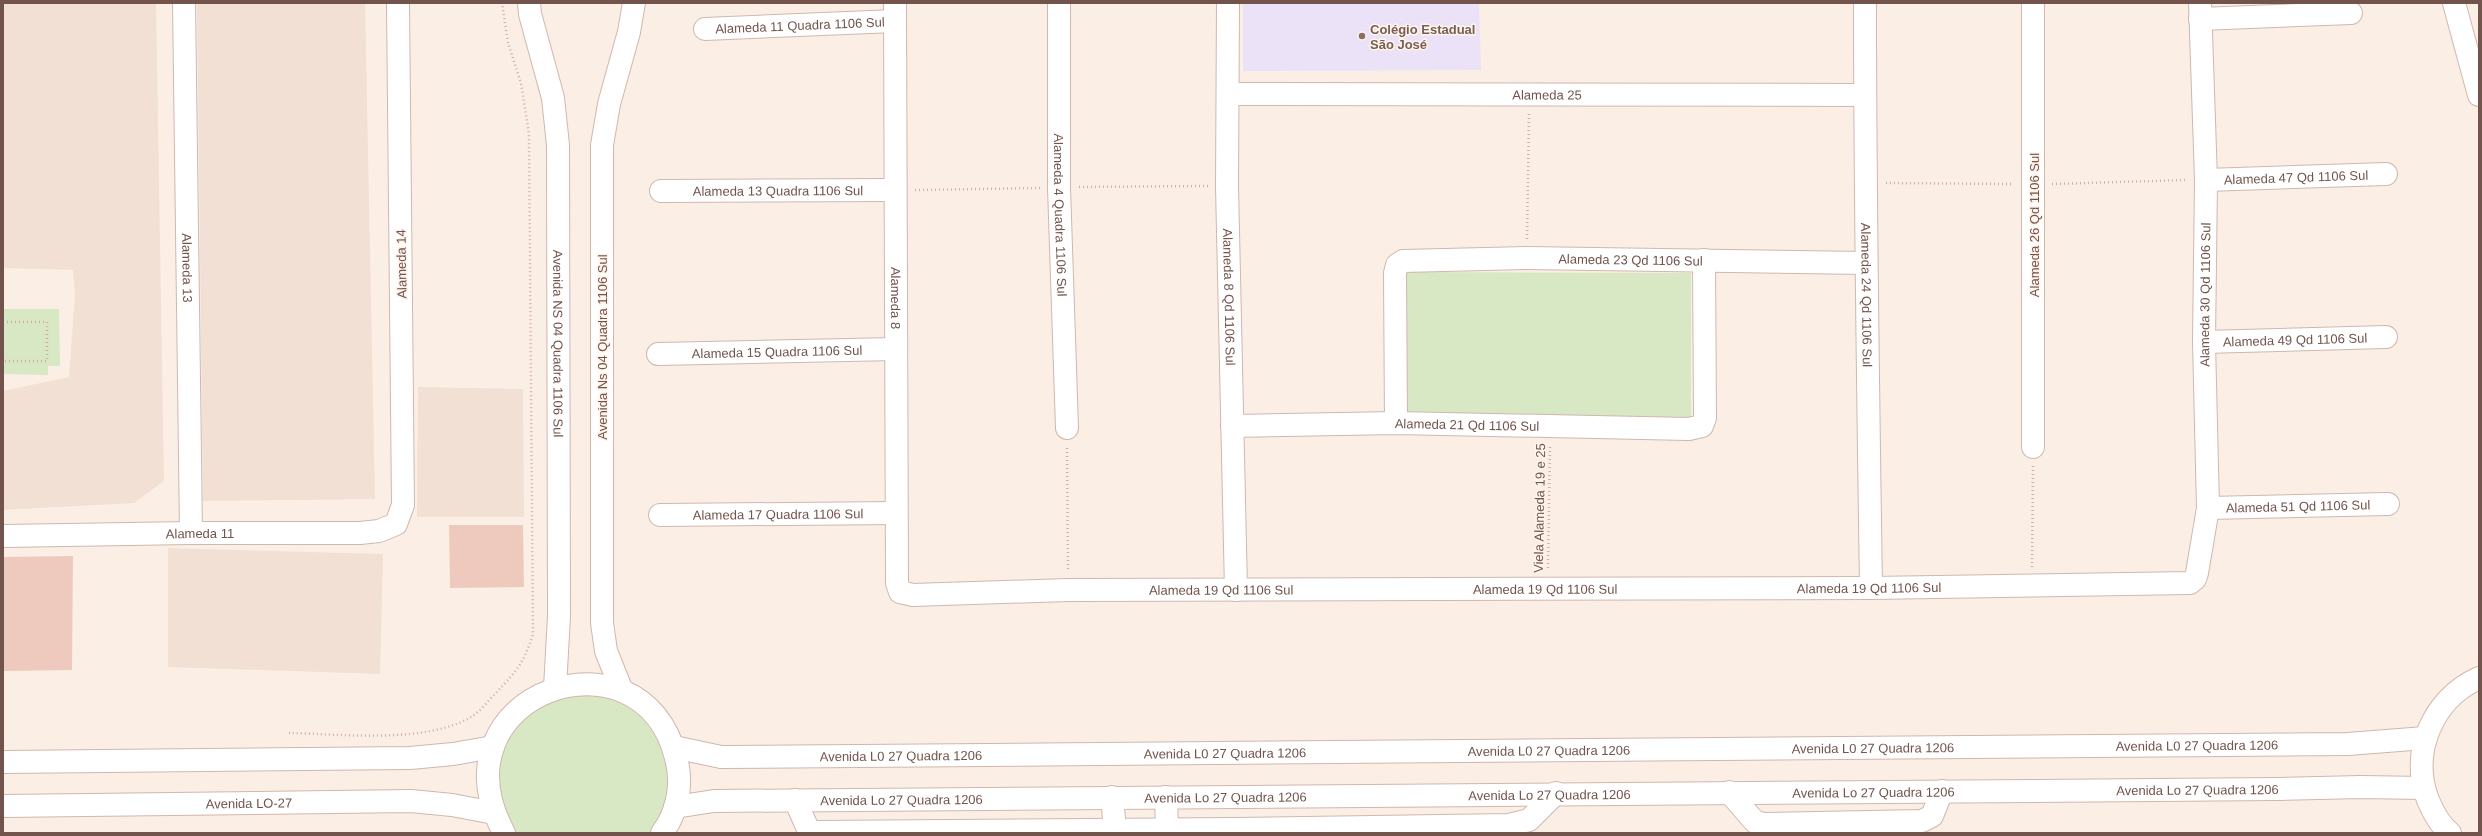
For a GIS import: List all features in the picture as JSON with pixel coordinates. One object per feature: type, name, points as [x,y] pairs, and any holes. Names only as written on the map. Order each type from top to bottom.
[{"type":"street","name":"Alameda 13","points":[[184,3],[191,533]]},
{"type":"street","name":"Alameda 14","points":[[396,524],[404,505],[398,3]]},
{"type":"street","name":"Avenida NS 04 Quadra 1106 Sul","points":[[529,3],[530,14],[553,98],[558,145],[559,616],[555,688]]},
{"type":"street","name":"Avenida Ns 04 Quadra 1106 Sul","points":[[622,691],[606,651],[602,623],[602,145],[610,104],[629,32],[634,3]]},
{"type":"street","name":"Alameda 4 Quadra 1106 Sul","points":[[1059,3],[1059,187],[1067,428]]},
{"type":"street","name":"Alameda 8 Qd 1106 Sul","points":[[1228,3],[1229,94],[1227,186],[1236,590]]},
{"type":"street","name":"Alameda 24 Qd 1106 Sul","points":[[1865,3],[1867,183],[1865,263],[1871,588]]},
{"type":"street","name":"Alameda 26 Qd 1106 Sul","points":[[2033,3],[2033,447]]},
{"type":"street","points":[[2454,3],[2479,95]]},
{"type":"street","points":[[2200,11],[2351,13]]},
{"type":"street","name":"Alameda 30 Qd 1106 Sul","points":[[2190,583],[2195,580],[2197,573],[2208,508],[2204,342],[2206,180],[2200,11]]},
{"type":"street","name":"Alameda 11 Quadra 1106 Sul","points":[[705,29],[895,12]]},
{"type":"street","name":"Alameda 8","points":[[895,12],[894,190],[896,514],[897,583],[900,592]]},
{"type":"street","name":"Alameda 25","points":[[1229,94],[1865,95]]},
{"type":"street","name":"Alameda 47 Qd 1106 Sul","points":[[2206,180],[2386,174]]},
{"type":"street","name":"Alameda 13 Quadra 1106 Sul","points":[[662,191],[894,190]]},
{"type":"street","name":"Alameda 23 Qd 1106 Sul","points":[[1396,423],[1395,273],[1397,265],[1404,261],[1527,258],[1865,263]]},
{"type":"street","name":"Alameda 21 Qd 1106 Sul","points":[[1232,426],[1396,423],[1689,429],[1702,426],[1705,418],[1704,260]]},
{"type":"street","name":"Alameda 49 Qd 1106 Sul","points":[[2204,342],[2386,337]]},
{"type":"street","name":"Alameda 15 Quadra 1106 Sul","points":[[658,354],[896,349]]},
{"type":"street","name":"Alameda 51 Qd 1106 Sul","points":[[2208,508],[2388,504]]},
{"type":"street","name":"Alameda 17 Quadra 1106 Sul","points":[[660,515],[896,514]]},
{"type":"street","name":"Alameda 11","points":[[3,536],[191,533],[360,533],[379,531],[396,524]]},
{"type":"street","name":"Alameda 19 Qd 1106 Sul","points":[[900,592],[912,595],[1068,590],[1871,588],[2190,583]]},
{"type":"street","points":[[2450,833],[2433,811],[2424,788],[2421,772],[2425,738],[2442,706],[2455,693],[2479,678]]},
{"type":"street","points":[[504,833],[494,813],[488,788],[489,763],[493,747],[511,716],[531,699],[555,688],[577,684],[600,685],[622,691],[639,701],[654,714],[666,730],[674,747],[679,767],[679,787],[675,807],[662,833]]},
{"type":"street","name":"Avenida L0 27 Quadra 1206","points":[[674,747],[721,757],[2348,744],[2425,738]]},
{"type":"street","points":[[3,762],[410,758],[453,754],[493,747]]},
{"type":"street","name":"Avenida Lo 27 Quadra 1206","points":[[675,807],[714,801],[795,800],[1942,791],[2361,786],[2424,788]]},
{"type":"street","points":[[1729,792],[1755,822],[1765,824],[1862,827],[1922,821],[1932,816],[1942,791]]},
{"type":"street","points":[[795,800],[808,829],[815,832],[1115,830],[1233,831],[1509,825],[1529,820],[1556,793]]},
{"type":"street","points":[[1112,797],[1115,830]]},
{"type":"street","points":[[1166,797],[1167,830]]},
{"type":"street","name":"Avenida LO-27","points":[[3,806],[411,802],[452,804],[494,813]]},
{"type":"path","points":[[289,733],[412,734],[436,731],[472,717],[512,677],[526,658],[533,634],[529,134],[521,83],[508,42],[502,3]]},
{"type":"path","points":[[1527,258],[1529,95]]},
{"type":"path","points":[[3,322],[47,322],[47,361],[3,361]]},
{"type":"path","name":"Viela Alameda 19 e 25","points":[[1548,589],[1550,427]]},
{"type":"path","points":[[1067,428],[1068,590]]},
{"type":"path","points":[[2032,586],[2033,447]]},
{"type":"shaded area","points":[[3,3],[156,3],[164,481],[134,503],[3,510],[3,391],[69,377],[75,295],[73,270],[3,268]]},
{"type":"shaded area","points":[[197,3],[365,3],[375,499],[203,501]]},
{"type":"shaded area","name":"Colégio Estadual São José","points":[[1243,3],[1479,3],[1481,70],[1243,71]]},
{"type":"shaded area","points":[[418,387],[523,389],[524,517],[417,517]]},
{"type":"shaded area","points":[[168,548],[383,554],[380,674],[168,667]]},
{"type":"green space","points":[[1404,272],[1691,273],[1691,419],[1403,417]]},
{"type":"green space","points":[[3,309],[59,309],[60,366],[48,366],[48,375],[3,374]]},
{"type":"green space","points":[[555,688],[622,691],[666,730],[675,807],[652,833],[512,833],[494,813],[493,747]]},
{"type":"building","points":[[449,525],[523,525],[524,587],[450,588]]},
{"type":"building","points":[[73,556],[72,670],[3,671],[3,557]]},
{"type":"place","name":"Colégio Estadual São José","points":[[1362,36]]}]
